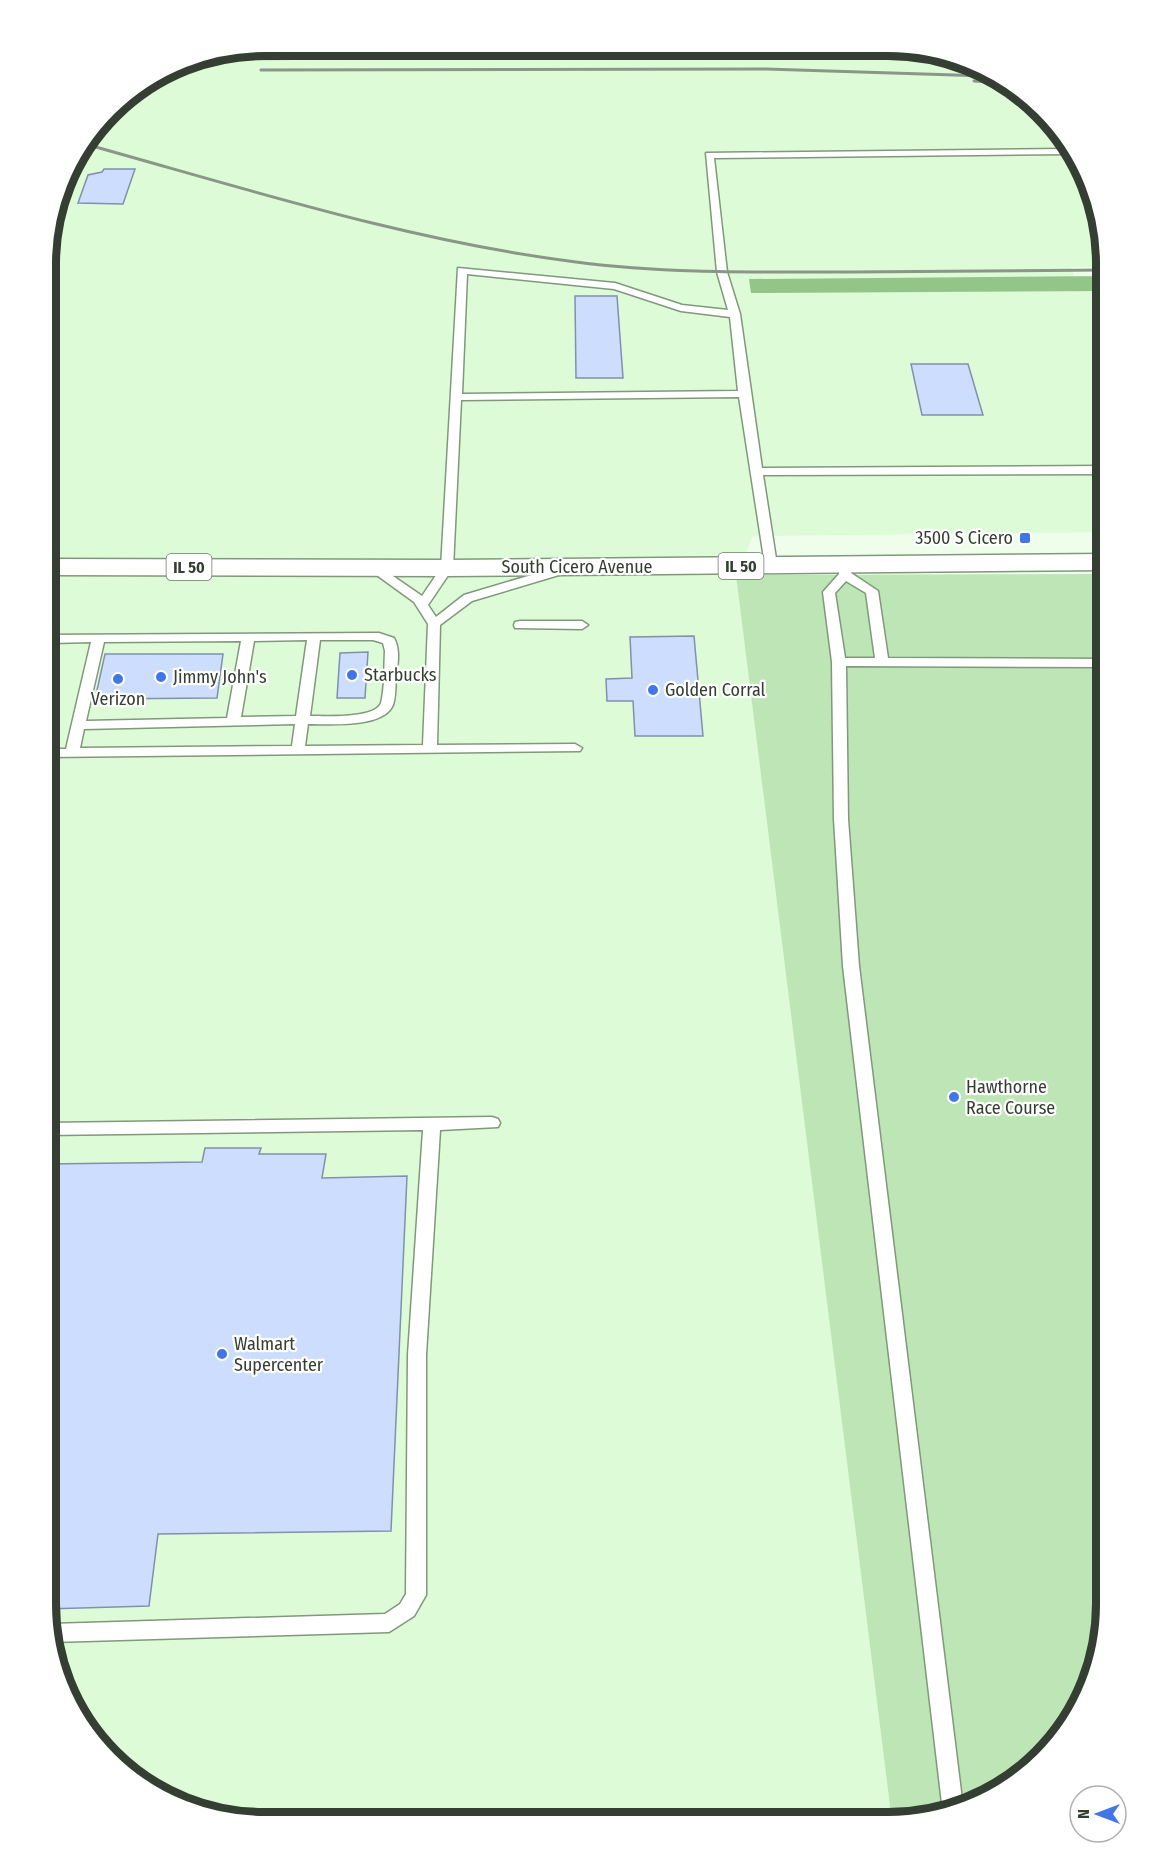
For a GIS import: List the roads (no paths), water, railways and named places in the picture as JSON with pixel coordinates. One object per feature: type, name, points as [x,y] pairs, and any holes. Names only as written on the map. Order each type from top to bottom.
[{"type":"main road","name":"South Cicero Avenue","points":[[56,567],[771,566],[844,570],[1096,562]]},
{"type":"lane","points":[[771,566],[744,394],[735,314],[722,272],[709,155],[1063,152]]},
{"type":"lane","points":[[422,605],[447,568],[462,270],[615,286],[681,308],[735,314]]},
{"type":"lane","points":[[456,397],[744,394]]},
{"type":"lane","points":[[757,472],[1096,470]]},
{"type":"lane","points":[[372,567],[422,605],[434,624],[430,750]]},
{"type":"lane","points":[[434,624],[468,598],[573,567]]},
{"type":"lane","points":[[882,662],[872,591],[844,570],[829,592],[839,662],[841,819],[851,966],[952,1802]]},
{"type":"lane","points":[[520,625],[582,625]]},
{"type":"lane","points":[[298,751],[314,636]]},
{"type":"lane","points":[[56,641],[374,636],[389,640],[392,651],[387,705],[379,714],[356,719],[78,725]]},
{"type":"lane","points":[[233,722],[248,637]]},
{"type":"lane","points":[[72,753],[98,639]]},
{"type":"lane","points":[[839,662],[1096,663]]},
{"type":"lane","points":[[56,753],[575,748]]},
{"type":"lane","points":[[56,1129],[492,1124]]},
{"type":"lane","points":[[58,1633],[389,1623],[407,1610],[416,1595],[417,1355],[432,1125]]},
{"type":"railway","points":[[231,59],[749,56]]},
{"type":"railway","points":[[198,67],[204,66]]},
{"type":"railway","points":[[261,70],[766,69],[977,76]]},
{"type":"railway","points":[[974,81],[990,82]]},
{"type":"railway","points":[[92,146],[268,196],[390,227],[514,253],[576,262],[645,269],[714,271],[1096,270]]},
{"type":"place","name":"3500 S Cicero","points":[[1025,538]]},
{"type":"place","name":"Starbucks","points":[[352,675]]},
{"type":"place","name":"Jimmy John's","points":[[161,677]]},
{"type":"place","name":"Verizon","points":[[118,679]]},
{"type":"place","name":"Golden Corral","points":[[653,690]]},
{"type":"place","name":"Hawthorne Race Course","points":[[954,1097]]},
{"type":"place","name":"Walmart Supercenter","points":[[222,1354]]}]
